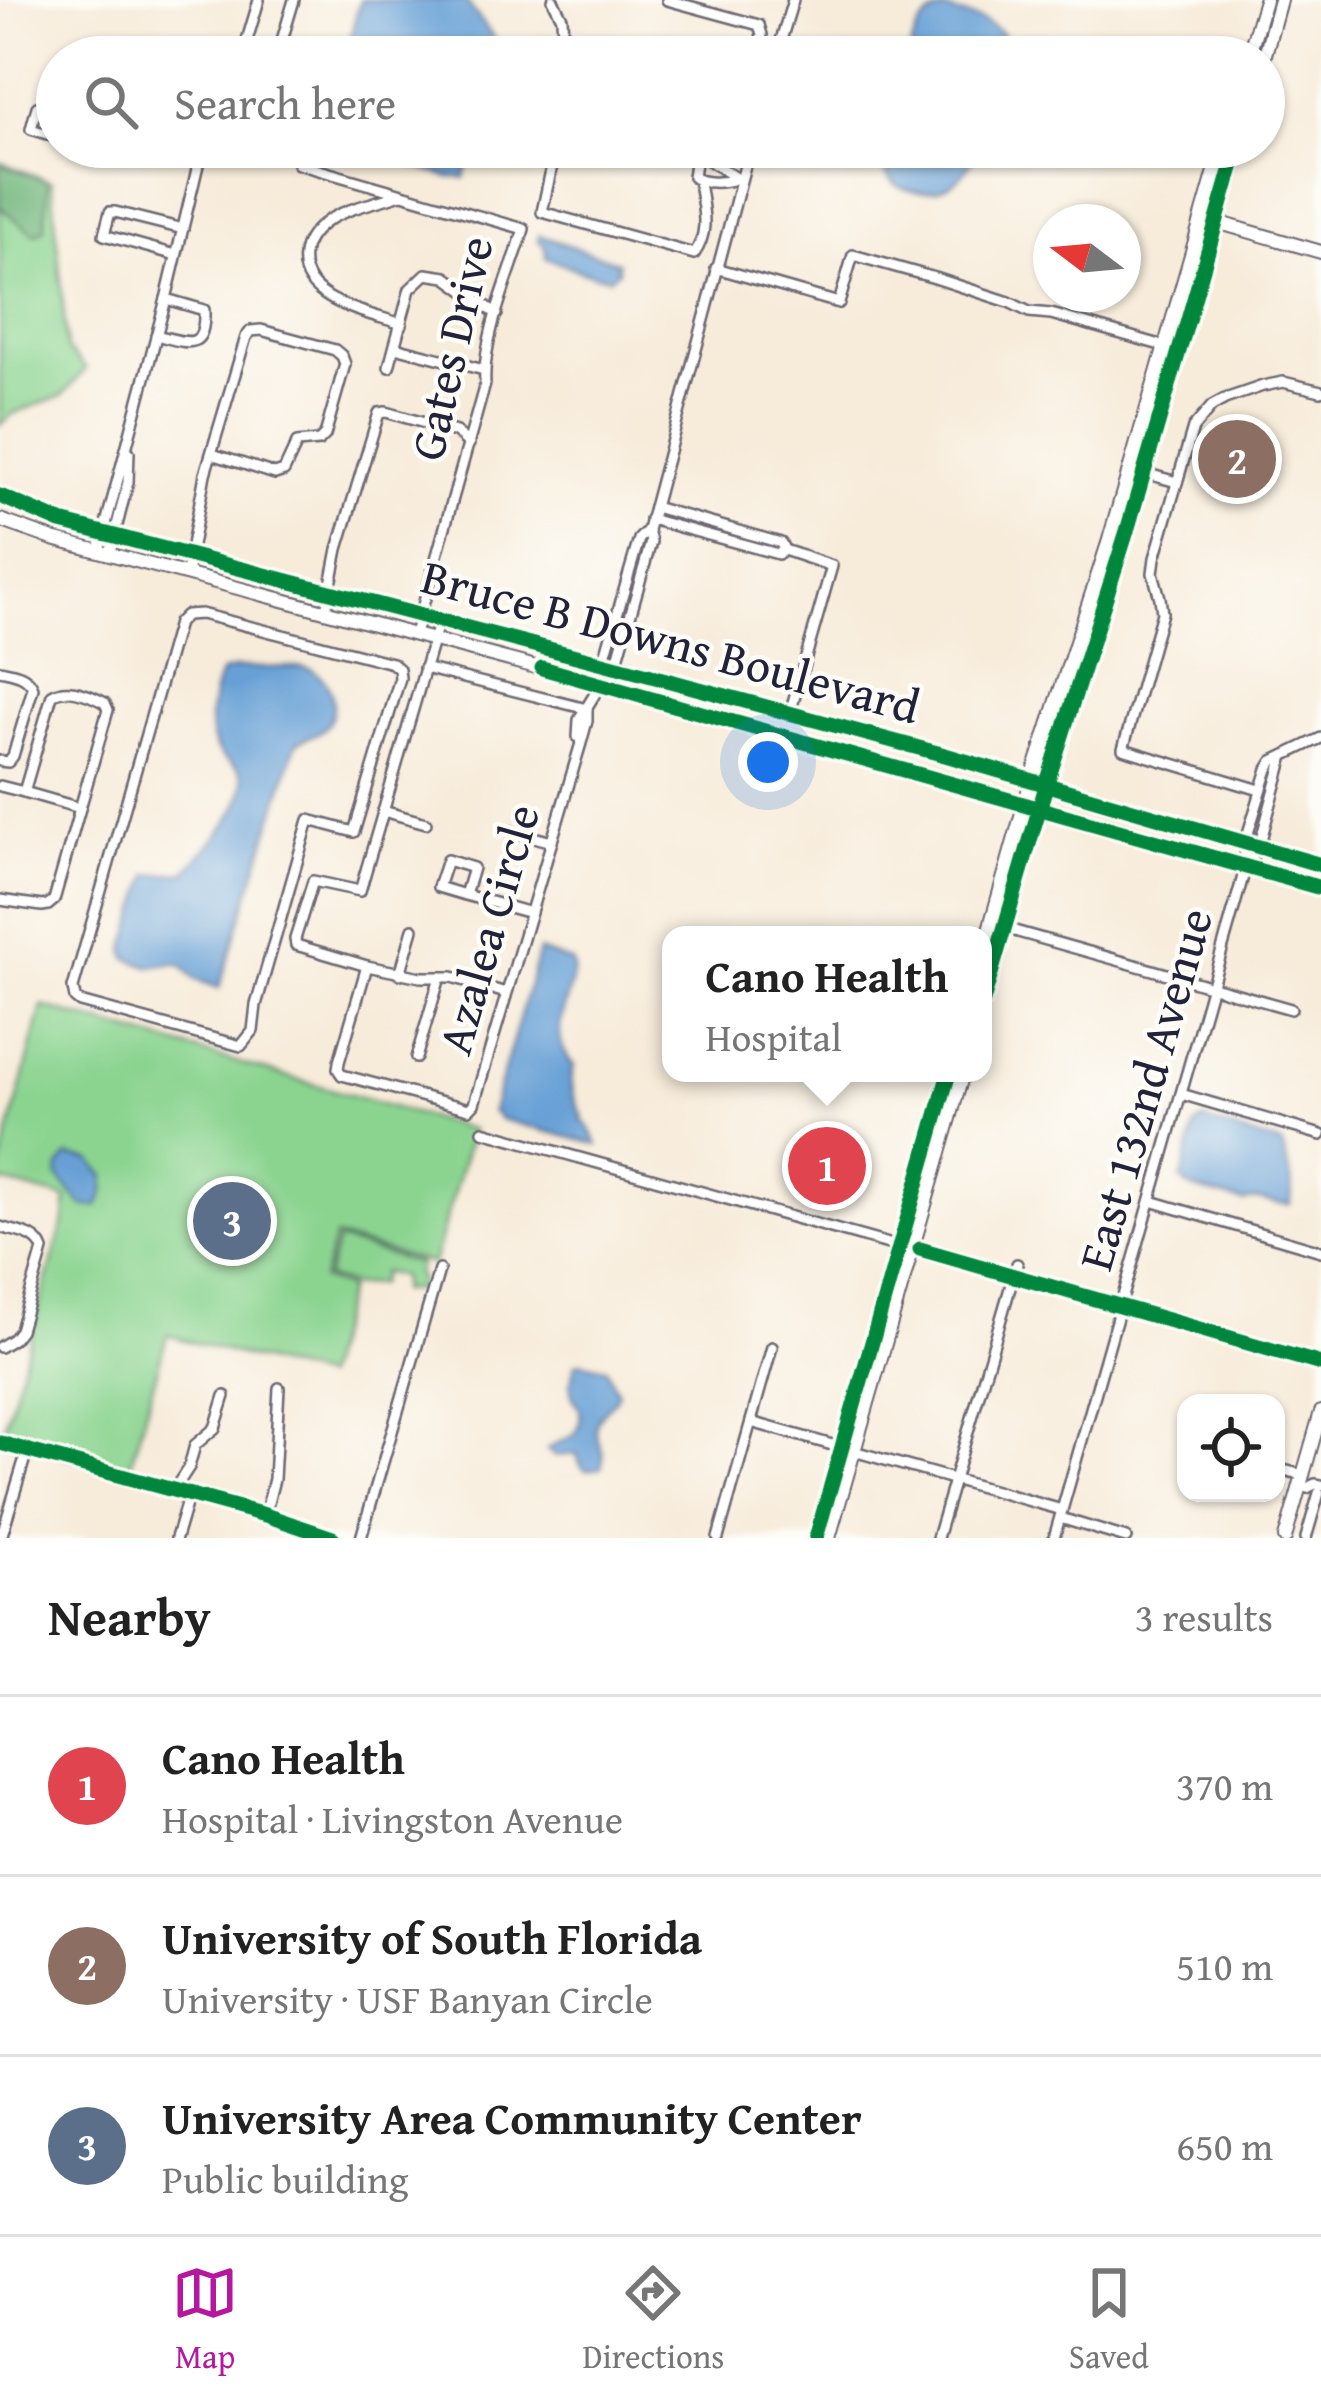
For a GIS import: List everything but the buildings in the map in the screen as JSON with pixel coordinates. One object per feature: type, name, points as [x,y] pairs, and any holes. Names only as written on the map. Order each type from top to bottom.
[{"type":"main road","points":[[1254,36],[1265,0]]},
{"type":"main road","points":[[1270,36],[1280,0]]},
{"type":"main road","points":[[992,970],[1144,473],[1216,168]]},
{"type":"main road","points":[[990,926],[1031,781],[1232,168]]},
{"type":"main road","points":[[1202,218],[1321,252]]},
{"type":"main road","name":"Bruce B Downs Boulevard","points":[[0,496],[61,522],[768,707],[1321,865]]},
{"type":"main road","name":"Bruce B Downs Boulevard","points":[[0,520],[53,539],[694,709],[1321,888]]},
{"type":"main road","points":[[667,702],[708,691]]},
{"type":"main road","points":[[694,709],[713,702],[768,707]]},
{"type":"main road","points":[[815,1538],[848,1448],[947,1082]]},
{"type":"main road","points":[[905,1247],[959,1082]]},
{"type":"main road","points":[[1285,1538],[1312,1487],[1321,1412]]},
{"type":"main road","points":[[0,1443],[333,1538]]},
{"type":"main road","points":[[830,1538],[848,1448]]},
{"type":"street","points":[[248,36],[259,0]]},
{"type":"street","points":[[283,36],[294,0]]},
{"type":"street","points":[[555,0],[563,36]]},
{"type":"street","points":[[668,0],[760,25],[761,36]]},
{"type":"street","points":[[782,36],[793,0]]},
{"type":"street","points":[[104,552],[128,482],[129,440],[197,168]]},
{"type":"street","name":"Gates Drive","points":[[313,168],[524,229],[497,314],[485,384],[415,634]]},
{"type":"street","points":[[551,168],[542,212],[694,254],[706,213],[699,181]]},
{"type":"street","points":[[693,168],[693,177],[699,181],[738,180]]},
{"type":"street","points":[[722,168],[738,180]]},
{"type":"street","name":"Azalea Circle","points":[[578,748],[579,720],[606,686],[651,542],[649,525],[742,168]]},
{"type":"street","points":[[402,324],[338,304],[310,282],[303,261],[305,248],[321,225],[404,193]]},
{"type":"street","points":[[176,255],[104,235],[107,217],[115,212],[183,229]]},
{"type":"street","points":[[716,268],[839,303],[853,254],[1029,312],[1172,348]]},
{"type":"street","points":[[389,367],[410,289],[426,274],[446,277],[497,314]]},
{"type":"street","points":[[157,334],[196,342],[206,316],[199,307],[166,299]]},
{"type":"street","points":[[187,573],[206,474],[246,337],[261,330],[342,356],[345,364],[326,435],[319,441],[297,443],[284,470],[275,474],[212,454]]},
{"type":"street","points":[[395,347],[484,370]]},
{"type":"street","points":[[1260,790],[1123,749],[1162,614],[1153,573],[1157,546],[1193,428],[1212,406],[1283,382],[1321,392]]},
{"type":"street","points":[[326,610],[379,413],[456,432],[469,444]]},
{"type":"street","points":[[1144,473],[1177,482]]},
{"type":"street","points":[[654,507],[781,543],[784,550],[832,566],[790,713]]},
{"type":"street","points":[[649,525],[778,554],[784,550]]},
{"type":"street","points":[[201,614],[308,641],[392,663],[400,678],[354,832],[309,820],[248,1041],[241,1046],[80,1002],[75,998],[76,977],[178,623],[186,615],[201,614]]},
{"type":"street","points":[[439,620],[360,891],[313,881],[296,945],[400,974],[452,977],[506,993]]},
{"type":"street","points":[[424,668],[587,709]]},
{"type":"street","points":[[0,670],[22,676],[32,688],[13,756],[8,762],[0,761]]},
{"type":"street","points":[[0,900],[42,906],[54,900],[108,710],[105,703],[64,689],[52,695],[24,792]]},
{"type":"street","points":[[569,705],[579,720]]},
{"type":"street","name":"Azalea Circle","points":[[367,966],[338,1069],[342,1075],[470,1109],[531,914],[587,709]]},
{"type":"street","points":[[1252,845],[1260,790],[1273,761],[1321,738]]},
{"type":"street","points":[[1252,845],[1284,756]]},
{"type":"street","points":[[0,786],[80,808]]},
{"type":"street","points":[[383,811],[426,823]]},
{"type":"street","points":[[508,830],[552,842]]},
{"type":"street","name":"East 132nd Avenue","points":[[1054,1538],[1252,845]]},
{"type":"street","points":[[465,895],[531,914]]},
{"type":"street","points":[[1004,928],[1291,1009]]},
{"type":"street","points":[[400,974],[412,929]]},
{"type":"street","points":[[416,1058],[440,977]]},
{"type":"street","points":[[1181,1094],[1321,1135]]},
{"type":"street","points":[[483,1130],[905,1247],[1015,1269],[1120,1306],[1321,1364]]},
{"type":"street","points":[[1151,1201],[1321,1251]]},
{"type":"street","points":[[0,1227],[40,1241],[44,1250],[20,1330],[0,1347]]},
{"type":"street","points":[[937,1538],[1015,1269]]},
{"type":"street","points":[[361,1538],[439,1270]]},
{"type":"street","points":[[718,1538],[772,1347]]},
{"type":"street","points":[[265,1516],[274,1479],[279,1388]]},
{"type":"street","points":[[176,1538],[195,1445],[215,1428],[225,1396]]},
{"type":"street","points":[[751,1421],[954,1479],[1126,1538]]},
{"type":"street","points":[[1,1538],[27,1450]]},
{"type":"street","points":[[1285,1473],[1312,1487],[1306,1538]]},
{"type":"green space","points":[[0,162],[52,182],[67,349],[86,369],[62,396],[14,413],[0,425]]},
{"type":"green space","points":[[0,164],[48,181],[45,229],[34,234],[0,207]]},
{"type":"green space","points":[[42,1006],[472,1130],[433,1264],[335,1237],[322,1279],[348,1288],[323,1378],[167,1335],[128,1473],[1,1439],[67,1199],[0,1181]]},
{"type":"green space","points":[[338,1240],[419,1264],[417,1289],[400,1291],[401,1277],[382,1272],[379,1284],[354,1286],[326,1277]]},
{"type":"water","points":[[360,0],[465,0],[492,36],[351,36]]},
{"type":"water","points":[[945,10],[983,20],[1002,36],[915,36],[924,21]]},
{"type":"water","points":[[420,168],[467,168],[465,178]]},
{"type":"water","points":[[885,168],[968,168],[957,180],[932,191],[906,189]]},
{"type":"water","points":[[539,235],[618,262],[618,271],[609,278],[546,258]]},
{"type":"water","points":[[302,667],[326,684],[333,712],[323,729],[296,744],[219,988],[194,979],[175,963],[151,967],[127,958],[125,950],[149,875],[186,872],[221,831],[241,796],[241,773],[215,747],[210,726],[214,691],[222,672]]},
{"type":"water","points":[[539,951],[571,962],[574,968],[561,1018],[561,1041],[574,1066],[572,1086],[581,1120],[598,1145],[500,1119],[492,1111]]},
{"type":"water","points":[[1203,1120],[1282,1145],[1291,1182],[1290,1204],[1244,1202],[1190,1188],[1181,1180],[1195,1126]]},
{"type":"water","points":[[68,1156],[91,1160],[105,1176],[98,1206],[83,1206],[58,1177]]},
{"type":"water","points":[[575,1364],[606,1368],[618,1392],[596,1427],[601,1468],[585,1470],[577,1454],[554,1456],[547,1450],[579,1427],[580,1409],[571,1388]]},
{"type":"cycle path","points":[[992,970],[1232,168]]},
{"type":"cycle path","points":[[0,496],[61,522],[945,755],[1321,865]]},
{"type":"cycle path","points":[[542,668],[1321,888]]},
{"type":"cycle path","points":[[816,1538],[946,1082]]},
{"type":"cycle path","points":[[920,1249],[1321,1364]]},
{"type":"cycle path","points":[[0,1443],[333,1538]]},
{"type":"place","name":"University of South Florida","points":[[1237,459]]},
{"type":"place","name":"Cano Health","points":[[827,1166]]},
{"type":"place","name":"University Area Community Center","points":[[232,1221]]}]
